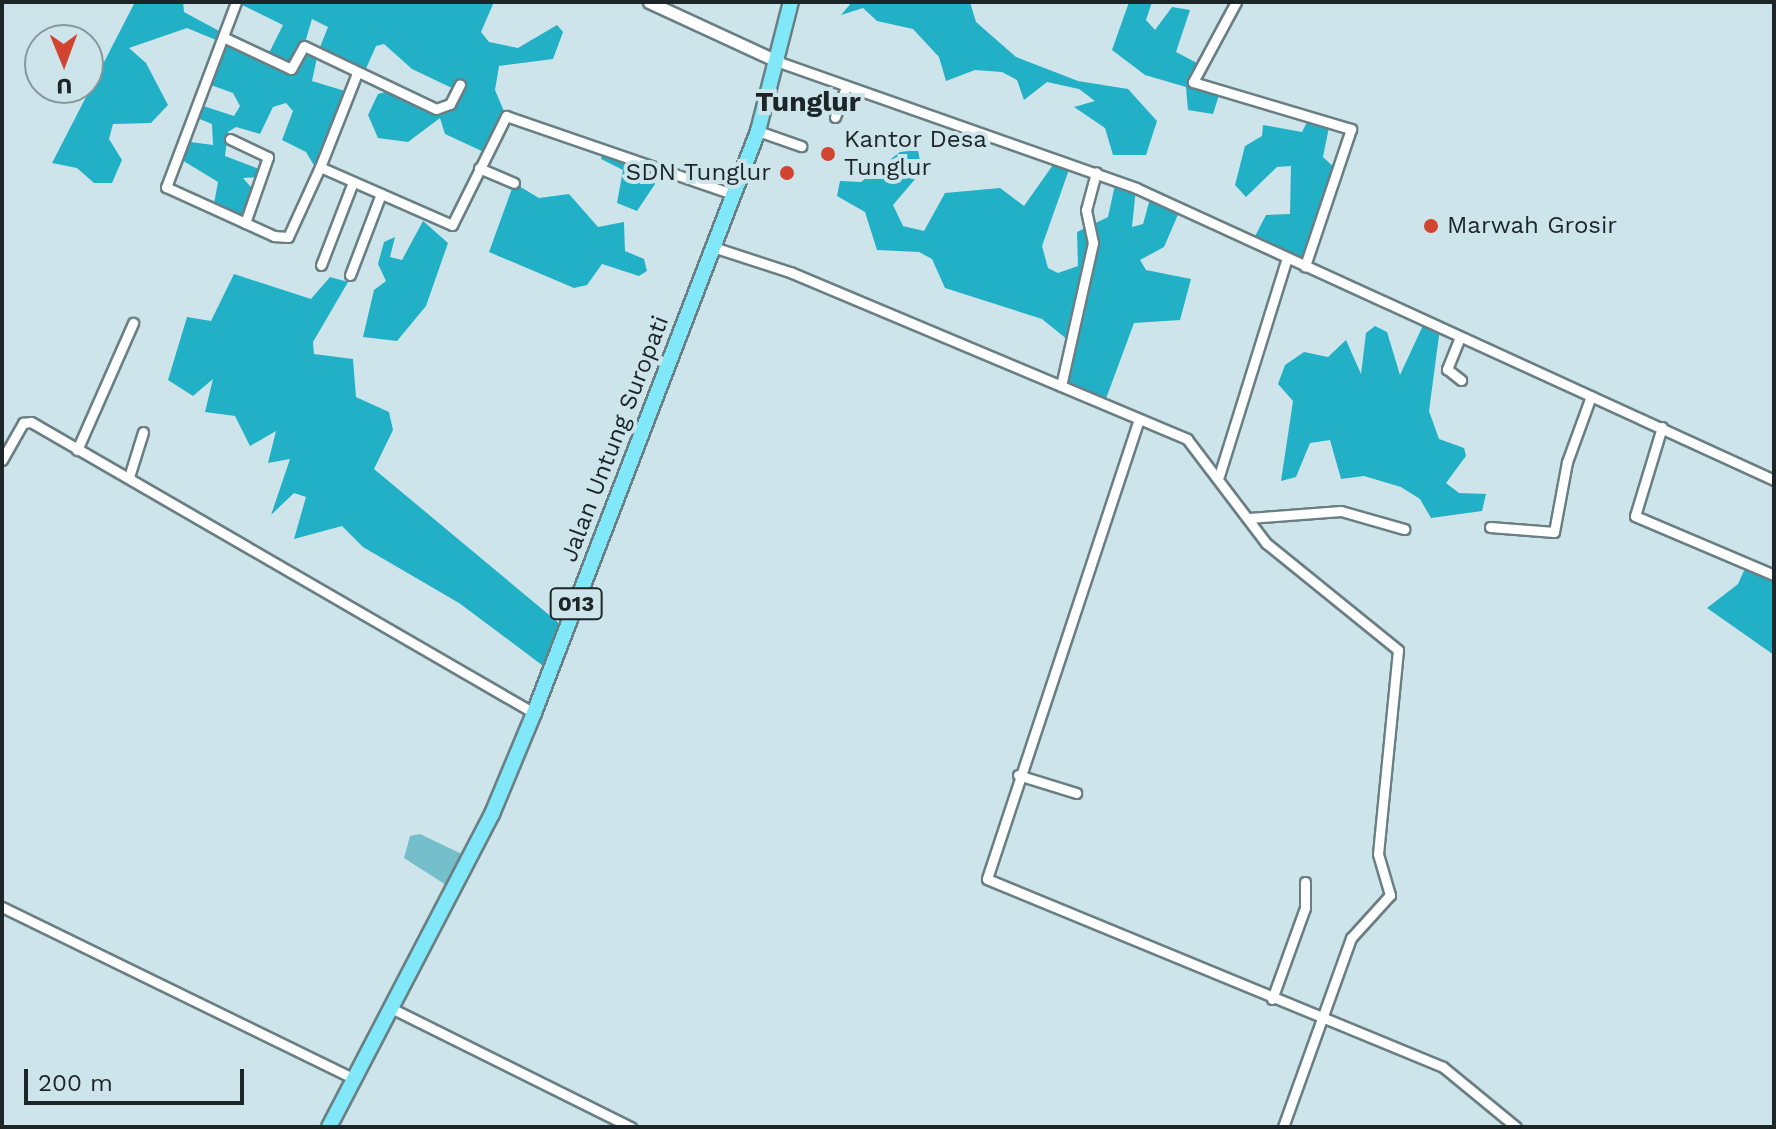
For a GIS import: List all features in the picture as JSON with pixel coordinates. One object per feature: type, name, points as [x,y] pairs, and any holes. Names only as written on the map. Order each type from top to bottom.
[{"type":"main road","name":"013","points":[[779,62],[791,2]]},
{"type":"main road","name":"Jalan Untung Suropati","points":[[329,1127],[492,814],[735,195],[779,62]]},
{"type":"street","points":[[236,2],[166,187],[286,239],[320,167],[357,73]]},
{"type":"street","points":[[649,2],[779,62],[1096,172],[1774,480]]},
{"type":"street","points":[[1236,2],[1193,82],[1351,129],[1305,266]]},
{"type":"street","points":[[223,37],[291,69],[304,46],[436,109],[450,104],[460,84]]},
{"type":"street","points":[[835,117],[846,87]]},
{"type":"street","points":[[320,167],[452,225],[502,118],[512,116],[735,195]]},
{"type":"street","points":[[758,131],[801,146]]},
{"type":"street","points":[[230,139],[268,157],[245,223]]},
{"type":"street","points":[[479,168],[514,183]]},
{"type":"street","points":[[1061,386],[1093,243],[1086,210],[1096,172]]},
{"type":"street","points":[[321,265],[353,182]]},
{"type":"street","points":[[350,275],[381,194]]},
{"type":"street","points":[[713,247],[1187,439],[1292,568],[1400,655],[1388,692],[1378,854],[1390,895],[1351,938],[1321,1014],[1283,1127]]},
{"type":"street","points":[[1219,476],[1287,258]]},
{"type":"street","points":[[77,450],[133,323]]},
{"type":"street","points":[[1460,337],[1447,369],[1461,380]]},
{"type":"street","points":[[1490,527],[1554,532],[1567,462],[1591,396]]},
{"type":"street","points":[[1139,419],[1018,775],[987,879],[1272,999],[1321,1014],[1443,1067],[1516,1127]]},
{"type":"street","points":[[2,460],[26,421],[129,477],[356,616],[534,713]]},
{"type":"street","points":[[1662,427],[1635,516],[1774,575]]},
{"type":"street","points":[[129,477],[143,432]]},
{"type":"street","points":[[1249,518],[1341,511],[1404,529]]},
{"type":"street","points":[[1018,775],[1076,793]]},
{"type":"street","points":[[1272,999],[1305,908],[1305,882]]},
{"type":"street","points":[[2,907],[355,1079]]},
{"type":"street","points":[[391,1008],[631,1127]]},
{"type":"shaded area","points":[[135,2],[183,2],[184,12],[267,57],[283,25],[236,2],[494,2],[481,32],[489,42],[518,48],[557,25],[563,32],[553,59],[499,66],[495,90],[506,116],[486,153],[445,134],[440,118],[408,142],[378,138],[368,115],[378,94],[390,91],[444,107],[454,89],[412,69],[384,44],[376,46],[365,71],[318,53],[312,81],[345,91],[318,172],[306,152],[282,140],[293,111],[286,103],[273,107],[260,134],[236,127],[228,132],[225,156],[259,169],[261,177],[243,178],[256,193],[245,223],[213,209],[218,182],[177,157],[183,141],[213,145],[212,124],[192,116],[197,104],[234,116],[240,106],[233,93],[205,83],[221,42],[187,28],[129,48],[146,63],[168,105],[151,123],[113,124],[109,139],[122,160],[112,183],[94,183],[77,168],[52,163],[82,104],[104,104],[104,62]],"holes":[[[312,19],[328,27],[318,52],[304,46]]]},
{"type":"shaded area","points":[[852,2],[970,2],[976,22],[1016,57],[1078,81],[1128,89],[1157,121],[1146,155],[1113,155],[1105,128],[1074,107],[1095,101],[1079,89],[1047,82],[1024,100],[1017,80],[1002,72],[975,70],[946,81],[939,57],[913,29],[877,21],[863,8],[841,15]]},
{"type":"shaded area","points":[[1129,2],[1152,2],[1146,20],[1155,30],[1172,7],[1190,10],[1176,52],[1197,63],[1193,82],[1220,92],[1213,114],[1188,110],[1186,87],[1145,75],[1112,50]]},
{"type":"shaded area","points":[[1310,116],[1330,122],[1323,157],[1339,172],[1305,266],[1252,242],[1266,215],[1290,214],[1291,166],[1277,167],[1246,197],[1235,185],[1245,146],[1262,136],[1263,125],[1302,132]]},
{"type":"shaded area","points":[[605,145],[649,160],[655,184],[637,211],[617,203],[623,170],[601,159]]},
{"type":"shaded area","points":[[918,150],[922,171],[893,205],[903,226],[924,231],[945,193],[1000,188],[1024,206],[1055,162],[1071,164],[1042,246],[1048,268],[1058,273],[1078,266],[1077,232],[1108,217],[1116,180],[1136,188],[1132,227],[1143,224],[1151,195],[1180,210],[1164,247],[1140,260],[1146,270],[1191,279],[1180,320],[1134,323],[1104,404],[1061,386],[1068,340],[1042,319],[945,288],[932,259],[919,252],[877,250],[865,212],[837,196],[840,181],[861,182],[900,152]]},
{"type":"shaded area","points":[[514,183],[539,198],[569,194],[598,227],[624,222],[625,251],[644,259],[647,271],[639,276],[602,264],[587,285],[574,288],[489,252]]},
{"type":"shaded area","points":[[423,221],[448,243],[426,306],[397,341],[363,337],[374,290],[386,281],[378,264],[384,242],[395,237],[390,257],[402,260]]},
{"type":"shaded area","points":[[234,274],[311,299],[330,277],[348,282],[313,342],[314,354],[353,359],[356,397],[389,412],[393,430],[374,469],[566,629],[550,671],[459,603],[363,547],[342,526],[294,539],[306,497],[294,493],[271,515],[290,459],[268,463],[276,431],[250,446],[235,416],[205,412],[213,379],[193,396],[168,380],[187,317],[211,321]]},
{"type":"shaded area","points":[[1425,321],[1440,328],[1429,411],[1439,439],[1464,448],[1466,456],[1446,483],[1459,493],[1486,494],[1482,511],[1431,518],[1420,499],[1401,487],[1364,476],[1341,479],[1330,440],[1310,443],[1296,477],[1281,481],[1293,401],[1278,384],[1285,365],[1304,352],[1328,357],[1346,340],[1361,374],[1366,333],[1375,326],[1387,332],[1400,375]]},
{"type":"shaded area","points":[[1747,564],[1774,575],[1774,655],[1707,608],[1738,584]]},
{"type":"shaded area","points":[[420,834],[470,858],[454,890],[404,858],[410,836]]},
{"type":"place","name":"Kantor Desa Tunglur","points":[[828,154]]},
{"type":"place","name":"SDN Tunglur","points":[[787,173]]},
{"type":"place","name":"Marwah Grosir","points":[[1431,226]]},
{"type":"district","name":"Tunglur","points":[[808,102]]}]
